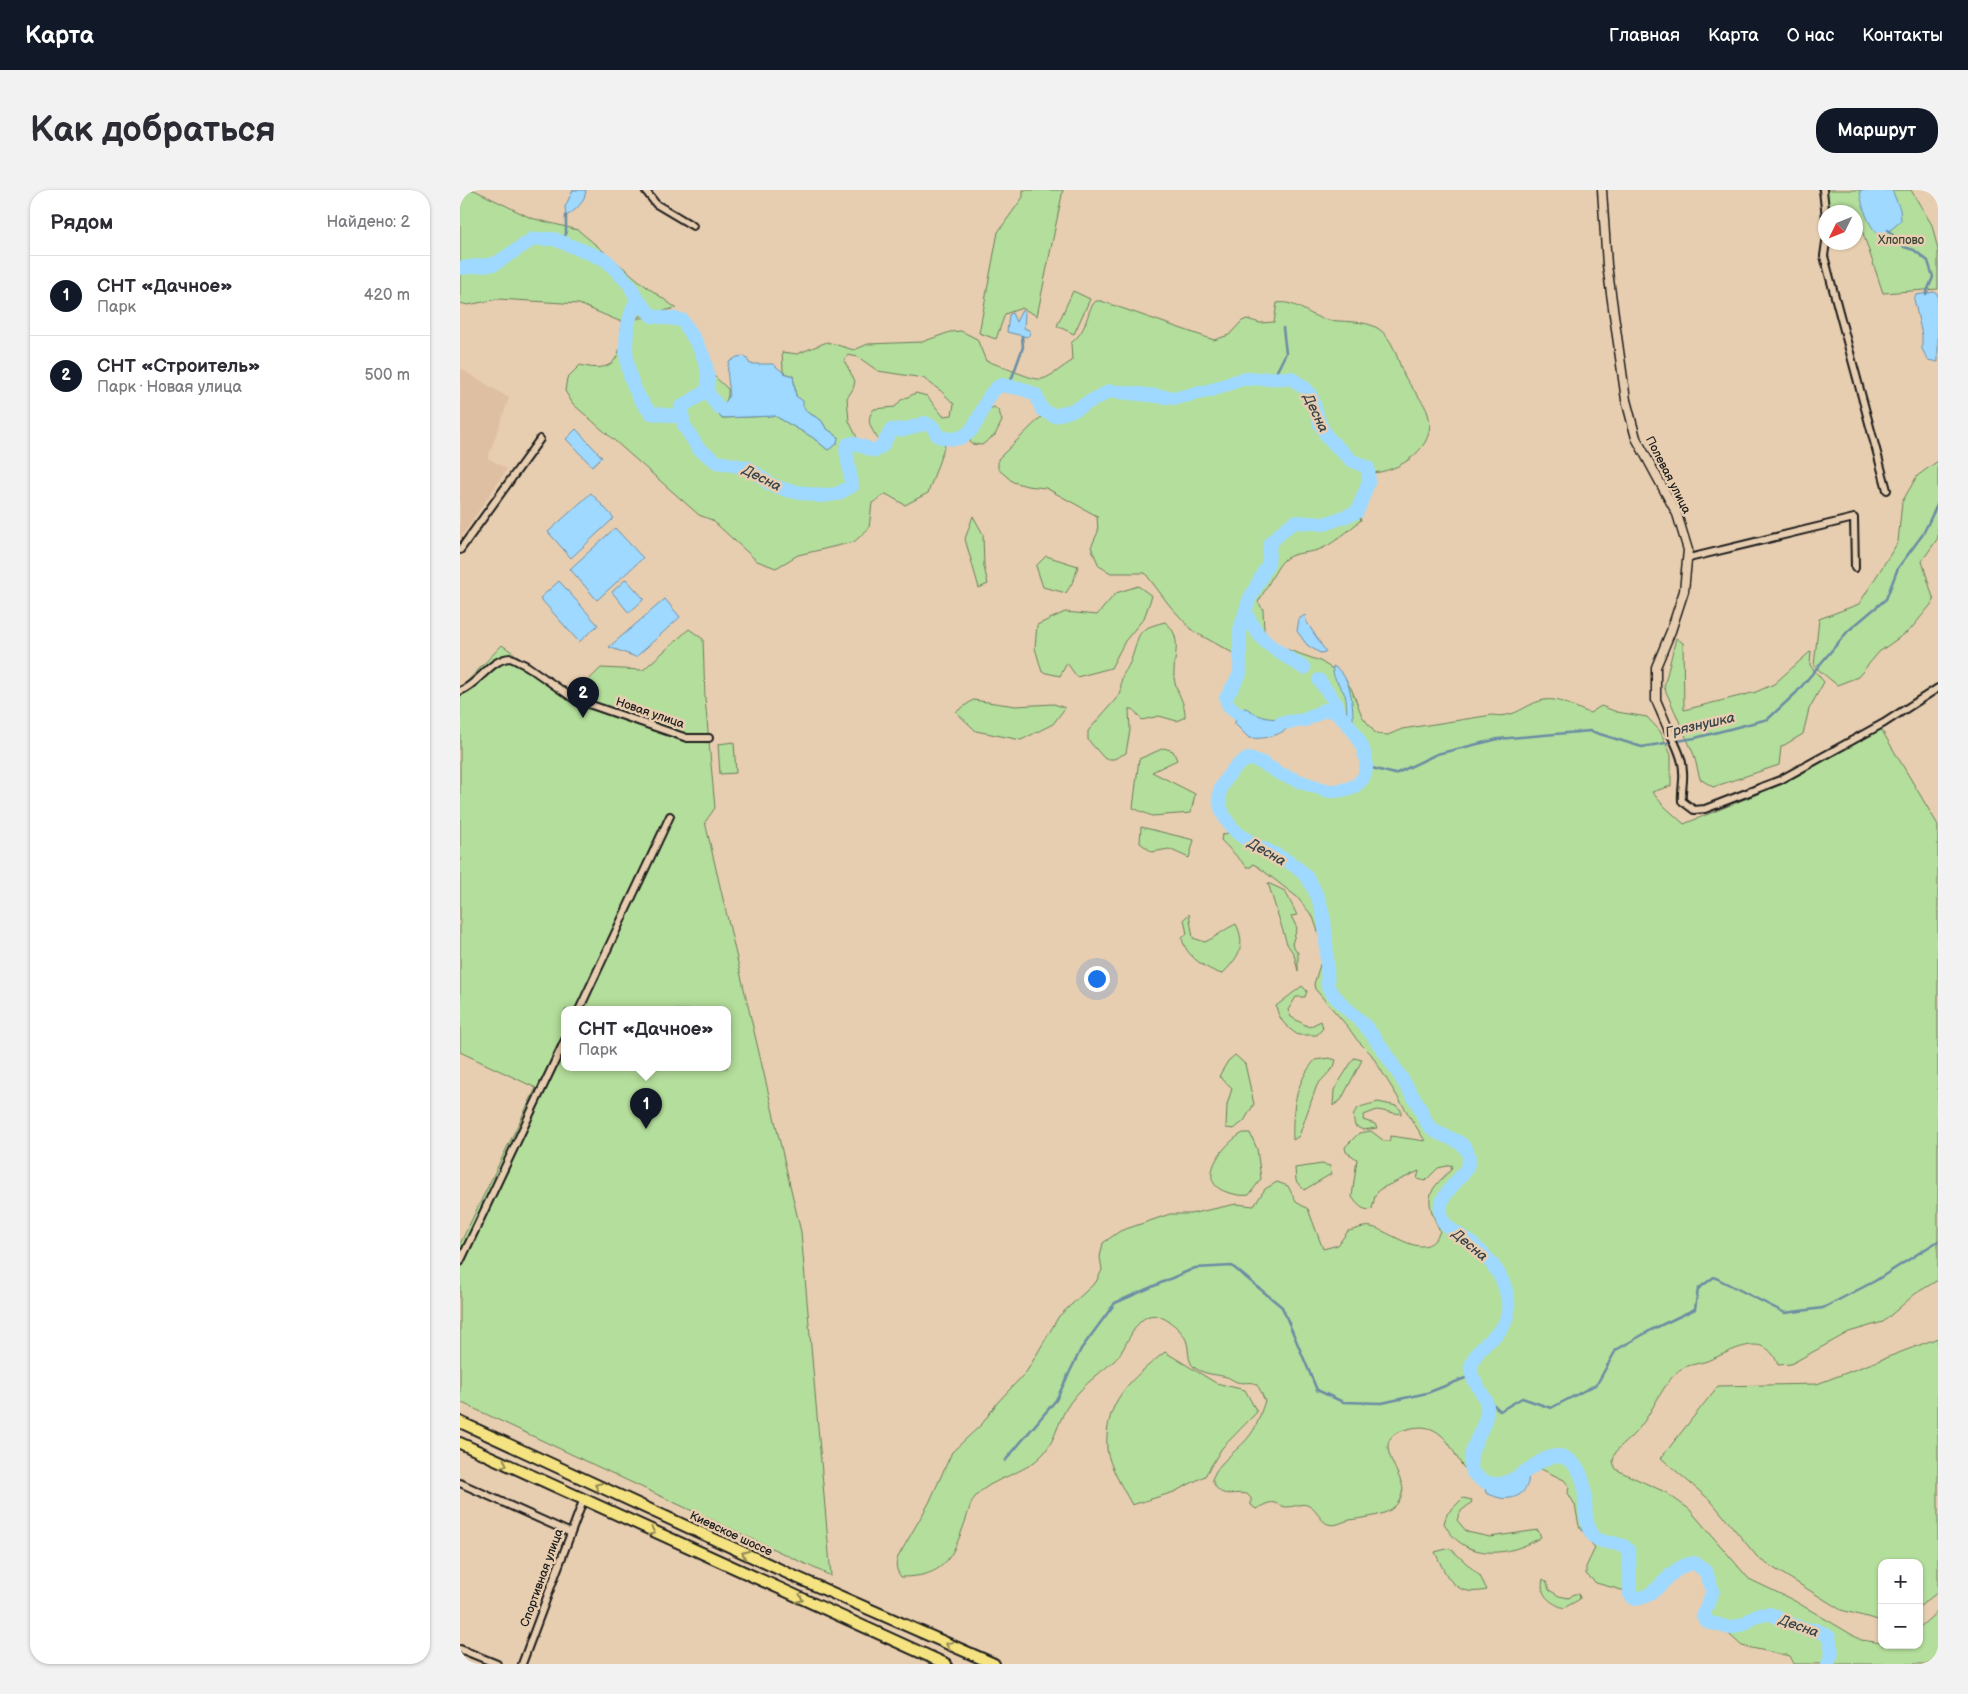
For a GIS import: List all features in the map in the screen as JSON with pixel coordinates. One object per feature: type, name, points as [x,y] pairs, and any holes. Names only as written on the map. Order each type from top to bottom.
[{"type":"highway","name":"Киевское шоссе","points":[[460,1422],[796,1577],[994,1664]]},
{"type":"highway","points":[[460,1443],[946,1664]]},
{"type":"street","points":[[645,190],[656,204],[693,226]]},
{"type":"street","name":"Полевая улица","points":[[1602,190],[1607,265],[1626,400],[1636,438],[1677,514],[1688,550],[1684,591],[1671,631],[1656,667],[1656,700],[1670,733]]},
{"type":"street","points":[[1823,190],[1825,205]]},
{"type":"street","points":[[1825,250],[1824,256],[1887,490]]},
{"type":"street","points":[[460,550],[540,439]]},
{"type":"street","points":[[1688,558],[1854,518],[1855,568]]},
{"type":"street","name":"Новая улица","points":[[460,691],[475,683],[499,661],[511,658],[527,666],[574,699],[687,738],[709,738]]},
{"type":"street","points":[[1670,733],[1680,754],[1684,773],[1680,786],[1682,801],[1694,810],[1705,809],[1780,780],[1884,723],[1938,688]]},
{"type":"street","points":[[581,1006],[670,816]]},
{"type":"street","points":[[460,1262],[561,1048]]},
{"type":"street","points":[[460,1483],[571,1533]]},
{"type":"street","name":"Спортивная улица","points":[[522,1664],[583,1500]]},
{"type":"street","points":[[460,1650],[497,1664]]},
{"type":"shaded area","points":[[460,368],[509,398],[488,458],[507,469],[460,539]]},
{"type":"green space","points":[[460,190],[474,190],[531,218],[578,230],[643,284],[676,308],[619,321],[579,304],[498,299],[468,305],[460,303]]},
{"type":"green space","points":[[1023,190],[1063,190],[1037,316],[1022,308],[1005,314],[996,339],[979,333],[998,232],[1023,197]]},
{"type":"green space","name":"Хлопово","points":[[1826,190],[1911,190],[1932,225],[1938,250],[1938,289],[1883,293],[1863,233],[1863,205],[1828,205]]},
{"type":"green space","points":[[1073,291],[1090,299],[1074,334],[1057,326]]},
{"type":"green space","points":[[1096,301],[1101,301],[1214,340],[1229,335],[1242,321],[1247,319],[1260,323],[1274,322],[1277,303],[1283,303],[1295,305],[1323,319],[1360,322],[1373,326],[1384,333],[1394,350],[1404,375],[1426,409],[1430,426],[1428,437],[1414,456],[1404,463],[1381,472],[1370,473],[1369,481],[1357,512],[1361,520],[1338,539],[1323,548],[1289,556],[1285,559],[1278,567],[1258,602],[1263,609],[1264,630],[1272,644],[1320,661],[1339,673],[1351,688],[1362,716],[1376,734],[1388,735],[1402,729],[1492,715],[1507,715],[1544,700],[1556,700],[1590,713],[1601,706],[1617,712],[1647,717],[1660,731],[1671,755],[1671,786],[1652,792],[1684,824],[1787,782],[1881,729],[1938,825],[1938,1280],[1915,1294],[1883,1322],[1849,1332],[1791,1364],[1778,1365],[1772,1354],[1765,1348],[1756,1345],[1737,1349],[1683,1368],[1676,1373],[1664,1388],[1639,1429],[1617,1450],[1613,1462],[1616,1469],[1665,1492],[1689,1509],[1749,1579],[1793,1600],[1861,1640],[1878,1642],[1878,1649],[1923,1649],[1923,1624],[1938,1611],[1938,1664],[1794,1664],[1790,1656],[1742,1646],[1721,1627],[1704,1619],[1703,1616],[1713,1591],[1706,1572],[1695,1563],[1679,1567],[1655,1590],[1643,1598],[1637,1599],[1630,1596],[1629,1592],[1596,1583],[1586,1574],[1586,1567],[1595,1548],[1579,1526],[1575,1505],[1568,1493],[1569,1486],[1564,1480],[1541,1469],[1539,1463],[1523,1474],[1504,1483],[1486,1484],[1478,1479],[1472,1470],[1465,1469],[1451,1447],[1438,1432],[1427,1428],[1412,1428],[1391,1437],[1388,1444],[1389,1452],[1403,1488],[1397,1504],[1384,1513],[1331,1525],[1325,1523],[1312,1508],[1306,1505],[1287,1507],[1271,1503],[1256,1509],[1251,1505],[1251,1498],[1247,1494],[1222,1493],[1215,1486],[1212,1479],[1215,1472],[1246,1440],[1256,1426],[1265,1401],[1260,1390],[1254,1383],[1237,1382],[1227,1377],[1207,1373],[1195,1368],[1190,1362],[1184,1336],[1174,1325],[1158,1316],[1150,1316],[1143,1319],[1132,1332],[1119,1356],[1076,1395],[1066,1409],[1051,1443],[1037,1460],[990,1485],[975,1497],[970,1505],[956,1546],[944,1563],[927,1574],[901,1577],[899,1574],[896,1565],[898,1557],[929,1503],[952,1452],[982,1424],[997,1403],[1027,1371],[1059,1316],[1096,1282],[1102,1270],[1100,1257],[1103,1243],[1120,1231],[1170,1214],[1190,1214],[1236,1204],[1254,1206],[1265,1189],[1277,1182],[1288,1186],[1296,1202],[1308,1209],[1323,1249],[1338,1245],[1348,1231],[1366,1227],[1371,1227],[1418,1246],[1427,1245],[1434,1241],[1440,1231],[1432,1212],[1430,1198],[1436,1185],[1451,1170],[1452,1165],[1438,1168],[1425,1181],[1417,1179],[1419,1171],[1380,1189],[1375,1196],[1372,1209],[1369,1210],[1358,1205],[1352,1197],[1357,1159],[1346,1152],[1345,1147],[1359,1133],[1371,1131],[1384,1141],[1389,1141],[1391,1136],[1425,1141],[1371,1054],[1315,989],[1314,984],[1323,955],[1323,946],[1313,917],[1297,897],[1257,866],[1253,864],[1251,867],[1247,867],[1221,840],[1222,835],[1231,832],[1261,855],[1275,860],[1283,860],[1235,830],[1223,812],[1219,800],[1221,786],[1230,772],[1242,762],[1256,759],[1286,776],[1323,788],[1337,790],[1351,788],[1365,779],[1367,770],[1364,751],[1348,724],[1334,711],[1324,710],[1305,720],[1297,719],[1269,726],[1238,714],[1228,706],[1226,698],[1240,674],[1240,657],[1193,631],[1170,606],[1145,573],[1111,573],[1099,566],[1091,547],[1098,532],[1097,516],[1046,488],[1013,482],[998,469],[998,459],[1045,413],[1036,395],[1014,387],[1000,387],[992,393],[976,424],[965,433],[947,439],[928,493],[905,505],[886,494],[872,503],[869,528],[854,542],[798,555],[776,568],[757,561],[712,520],[699,515],[573,404],[565,391],[567,378],[580,365],[600,367],[613,362],[620,348],[621,328],[627,323],[650,317],[682,320],[696,341],[709,377],[713,375],[728,389],[724,405],[719,409],[721,418],[775,416],[812,437],[828,450],[838,437],[826,428],[821,420],[807,412],[796,396],[793,376],[783,371],[782,352],[797,354],[827,342],[854,350],[868,344],[922,342],[950,332],[961,331],[977,339],[986,361],[1037,379],[1042,379],[1072,361],[1071,343],[1081,332]],"holes":[[[848,355],[858,357],[878,371],[923,378],[941,391],[954,404],[952,415],[943,416],[927,396],[916,393],[901,400],[895,407],[874,409],[869,418],[870,423],[882,445],[875,451],[861,446],[849,421],[847,398],[853,389],[855,381],[844,360]]]},
{"type":"green space","points":[[994,407],[999,411],[1002,421],[995,435],[982,445],[971,444],[969,437],[982,423],[985,411]]},
{"type":"green space","points":[[1938,461],[1938,538],[1922,561],[1934,601],[1910,630],[1879,652],[1858,677],[1837,685],[1814,666],[1819,619],[1859,604],[1898,542],[1902,502],[1917,476]]},
{"type":"green space","points":[[973,516],[983,534],[984,567],[988,584],[979,588],[965,539]]},
{"type":"green space","points":[[1046,556],[1078,566],[1074,580],[1066,593],[1043,587],[1036,566]]},
{"type":"green space","points":[[1138,586],[1152,596],[1144,618],[1125,641],[1111,668],[1077,677],[1067,663],[1060,676],[1042,672],[1035,648],[1037,625],[1065,612],[1097,615],[1116,593]]},
{"type":"green space","points":[[1165,622],[1171,628],[1176,641],[1174,677],[1184,706],[1185,717],[1177,721],[1159,716],[1142,720],[1133,709],[1129,709],[1130,730],[1126,753],[1114,759],[1105,759],[1088,740],[1088,731],[1121,693],[1122,677],[1129,665],[1140,634],[1143,630]]},
{"type":"green space","points":[[689,629],[703,639],[705,698],[715,808],[705,822],[801,1232],[831,1576],[460,1402],[460,1244],[536,1088],[460,1052],[460,689],[502,645],[573,695],[601,668],[643,670]]},
{"type":"green space","points":[[1676,638],[1683,643],[1684,710],[1756,692],[1774,684],[1811,651],[1810,665],[1824,682],[1809,709],[1803,734],[1781,747],[1779,765],[1713,787],[1700,779],[1694,755],[1664,687]]},
{"type":"green space","points":[[973,700],[1016,706],[1054,704],[1065,708],[1053,724],[1021,740],[976,731],[956,712]]},
{"type":"green space","points":[[734,742],[736,773],[720,774],[718,744]]},
{"type":"green space","points":[[1164,748],[1173,751],[1177,760],[1152,772],[1195,794],[1191,813],[1152,816],[1133,808],[1139,759]]},
{"type":"green space","points":[[1141,827],[1194,840],[1189,858],[1169,849],[1152,852],[1140,843]]},
{"type":"green space","points":[[1268,883],[1285,891],[1297,915],[1291,916],[1297,928],[1292,944],[1298,953],[1298,971],[1294,954],[1287,944]]},
{"type":"green space","points":[[1189,914],[1193,938],[1205,942],[1236,924],[1241,945],[1236,957],[1222,974],[1209,969],[1187,951],[1182,938],[1187,934],[1184,919]]},
{"type":"green space","points":[[1302,986],[1307,991],[1305,997],[1296,997],[1288,1010],[1291,1017],[1309,1027],[1321,1021],[1323,1028],[1317,1035],[1298,1035],[1284,1023],[1277,1011],[1276,1006]]},
{"type":"green space","points":[[1235,1055],[1245,1064],[1254,1104],[1244,1121],[1234,1129],[1226,1128],[1227,1105],[1232,1088],[1219,1076],[1228,1061]]},
{"type":"green space","points":[[1329,1058],[1336,1060],[1334,1067],[1317,1085],[1299,1136],[1293,1140],[1294,1108],[1303,1078],[1315,1060]]},
{"type":"green space","points":[[1354,1058],[1362,1060],[1341,1100],[1333,1106],[1334,1090]]},
{"type":"green space","points":[[1378,1102],[1397,1106],[1401,1110],[1401,1114],[1377,1110],[1364,1115],[1363,1120],[1375,1124],[1377,1128],[1363,1130],[1355,1126],[1354,1114],[1356,1110]]},
{"type":"green space","points":[[1243,1133],[1250,1133],[1257,1149],[1261,1179],[1249,1195],[1237,1195],[1219,1188],[1213,1181],[1212,1173],[1214,1164],[1220,1154],[1235,1138]]},
{"type":"green space","points":[[1322,1164],[1330,1166],[1331,1174],[1304,1190],[1296,1181],[1295,1168]]},
{"type":"green space","points":[[1938,1338],[1938,1592],[1923,1604],[1923,1559],[1878,1559],[1878,1620],[1841,1610],[1759,1559],[1711,1501],[1661,1458],[1718,1386],[1817,1384]]},
{"type":"green space","points":[[1165,1352],[1216,1383],[1245,1390],[1257,1412],[1222,1448],[1205,1476],[1174,1492],[1132,1505],[1117,1478],[1108,1455],[1107,1432],[1110,1417],[1115,1404],[1131,1382]]},
{"type":"green space","points":[[1463,1498],[1472,1500],[1461,1511],[1457,1520],[1467,1532],[1490,1537],[1538,1530],[1541,1537],[1529,1544],[1502,1552],[1475,1550],[1463,1544],[1452,1536],[1444,1523],[1447,1514]]},
{"type":"green space","points":[[1450,1548],[1480,1576],[1487,1590],[1467,1591],[1453,1583],[1435,1552]]},
{"type":"green space","points":[[1543,1579],[1547,1582],[1549,1590],[1559,1596],[1569,1598],[1574,1594],[1579,1594],[1580,1599],[1564,1608],[1554,1604],[1544,1594]]},
{"type":"water","points":[[573,190],[586,190],[584,198],[579,205],[566,216],[565,207]]},
{"type":"water","points":[[1860,190],[1892,190],[1900,209],[1901,221],[1882,237],[1874,229],[1866,216]]},
{"type":"water","points":[[1934,292],[1938,294],[1938,362],[1928,360],[1922,349],[1922,335],[1914,299],[1916,295]]},
{"type":"water","points":[[1022,310],[1025,312],[1024,328],[1029,330],[1030,334],[1027,337],[1007,332],[1009,315],[1012,313],[1016,322]]},
{"type":"water","points":[[745,356],[750,364],[773,364],[784,373],[793,376],[796,396],[803,401],[803,406],[807,412],[821,420],[826,428],[838,437],[837,444],[828,450],[812,437],[775,416],[721,418],[718,413],[729,396],[729,362],[737,357]]},
{"type":"water","points":[[576,429],[602,457],[592,466],[566,439]]},
{"type":"water","points":[[591,493],[614,518],[571,558],[548,532]]},
{"type":"water","points":[[615,528],[643,558],[597,600],[570,569]]},
{"type":"water","points":[[626,579],[644,599],[629,613],[612,592]]},
{"type":"water","points":[[559,581],[598,625],[579,642],[540,598]]},
{"type":"water","points":[[665,599],[680,617],[636,657],[609,647]]},
{"type":"water","points":[[1305,615],[1306,621],[1326,652],[1320,653],[1307,645],[1297,631],[1299,619]]},
{"type":"water","points":[[1333,666],[1344,676],[1350,690],[1353,720],[1349,722],[1345,695],[1335,678]]},
{"type":"water","points":[[1246,708],[1257,715],[1268,718],[1292,716],[1297,719],[1287,729],[1276,735],[1263,738],[1249,738],[1235,724],[1236,712],[1238,713],[1240,709]]},
{"type":"water","points":[[1527,1471],[1527,1485],[1519,1495],[1504,1498],[1486,1493],[1484,1482],[1496,1484],[1507,1482]]},
{"type":"waterway","points":[[562,242],[566,234],[566,216]]},
{"type":"waterway","name":"Грязнушка","points":[[1888,230],[1904,247],[1914,250],[1928,261],[1933,277],[1926,294]]},
{"type":"waterway","name":"Десна","points":[[460,268],[495,264],[533,239],[554,239],[606,260],[630,285],[637,299],[652,316],[682,320],[698,345],[707,372],[707,391],[681,407],[684,425],[698,448],[717,462],[749,468],[770,484],[786,490],[821,496],[837,494],[852,486],[846,449],[848,444],[853,443],[875,451],[883,445],[891,430],[907,429],[925,423],[933,427],[938,436],[953,439],[963,436],[971,430],[987,400],[993,391],[1001,385],[1023,389],[1036,395],[1042,410],[1054,416],[1076,409],[1110,391],[1176,398],[1212,390],[1242,379],[1291,378],[1306,389],[1312,398],[1320,424],[1328,438],[1351,460],[1368,468],[1369,481],[1357,512],[1325,524],[1295,522],[1270,543],[1268,564],[1249,600],[1240,629],[1240,674],[1226,698],[1232,710],[1253,720]]},
{"type":"waterway","name":"Десна","points":[[637,299],[631,313],[626,343],[627,358],[634,388],[651,413],[682,417]]},
{"type":"waterway","points":[[1274,377],[1286,353],[1283,328]]},
{"type":"waterway","points":[[1009,386],[1023,347],[1022,336]]},
{"type":"waterway","name":"Десна","points":[[707,391],[721,408],[725,410],[735,409]]},
{"type":"waterway","name":"Грязнушка","points":[[1368,767],[1395,774],[1437,754],[1498,739],[1590,731],[1642,747],[1695,738],[1768,719],[1796,693],[1848,631],[1886,599],[1898,568],[1923,534],[1938,503]]},
{"type":"waterway","points":[[1246,613],[1264,641],[1304,668]]},
{"type":"waterway","points":[[1319,680],[1337,705],[1339,714]]},
{"type":"waterway","name":"Десна","points":[[1281,723],[1305,720],[1324,710],[1334,711],[1345,721],[1362,746],[1366,759],[1366,771],[1360,782],[1349,788],[1330,791],[1279,773],[1261,762],[1248,759],[1236,767],[1224,782],[1219,794],[1221,808],[1228,822],[1248,841],[1287,861],[1308,879],[1315,892],[1324,918],[1328,987],[1336,998],[1374,1037],[1418,1104],[1428,1125],[1439,1134],[1455,1140],[1464,1146],[1467,1151],[1469,1160],[1467,1168],[1442,1201],[1440,1210],[1443,1221],[1492,1264],[1503,1282],[1508,1301],[1508,1314],[1505,1323],[1500,1331],[1481,1349],[1471,1367],[1472,1376],[1487,1405],[1487,1414],[1471,1455],[1473,1473],[1487,1482],[1500,1484],[1512,1480],[1546,1459],[1558,1456],[1569,1460],[1582,1477],[1586,1517],[1592,1534],[1600,1540],[1621,1545],[1629,1551],[1630,1596],[1634,1599],[1651,1593],[1678,1569],[1695,1563],[1706,1572],[1713,1591],[1703,1616],[1708,1622],[1730,1628],[1744,1624],[1757,1615],[1770,1614],[1803,1629],[1817,1630],[1829,1637],[1832,1653],[1828,1664]]},
{"type":"waterway","points":[[1484,1395],[1500,1411],[1522,1398],[1551,1408],[1597,1384],[1616,1350],[1651,1330],[1695,1309],[1698,1289],[1714,1277],[1785,1313],[1823,1308],[1875,1281],[1938,1241]]},
{"type":"waterway","points":[[1005,1461],[1056,1400],[1081,1349],[1115,1303],[1195,1268],[1232,1266],[1282,1307],[1317,1390],[1343,1402],[1382,1403],[1427,1393],[1473,1375]]},
{"type":"place","name":"СНТ «Строитель»","points":[[583,718]]},
{"type":"place","name":"СНТ «Дачное»","points":[[646,1129]]}]
